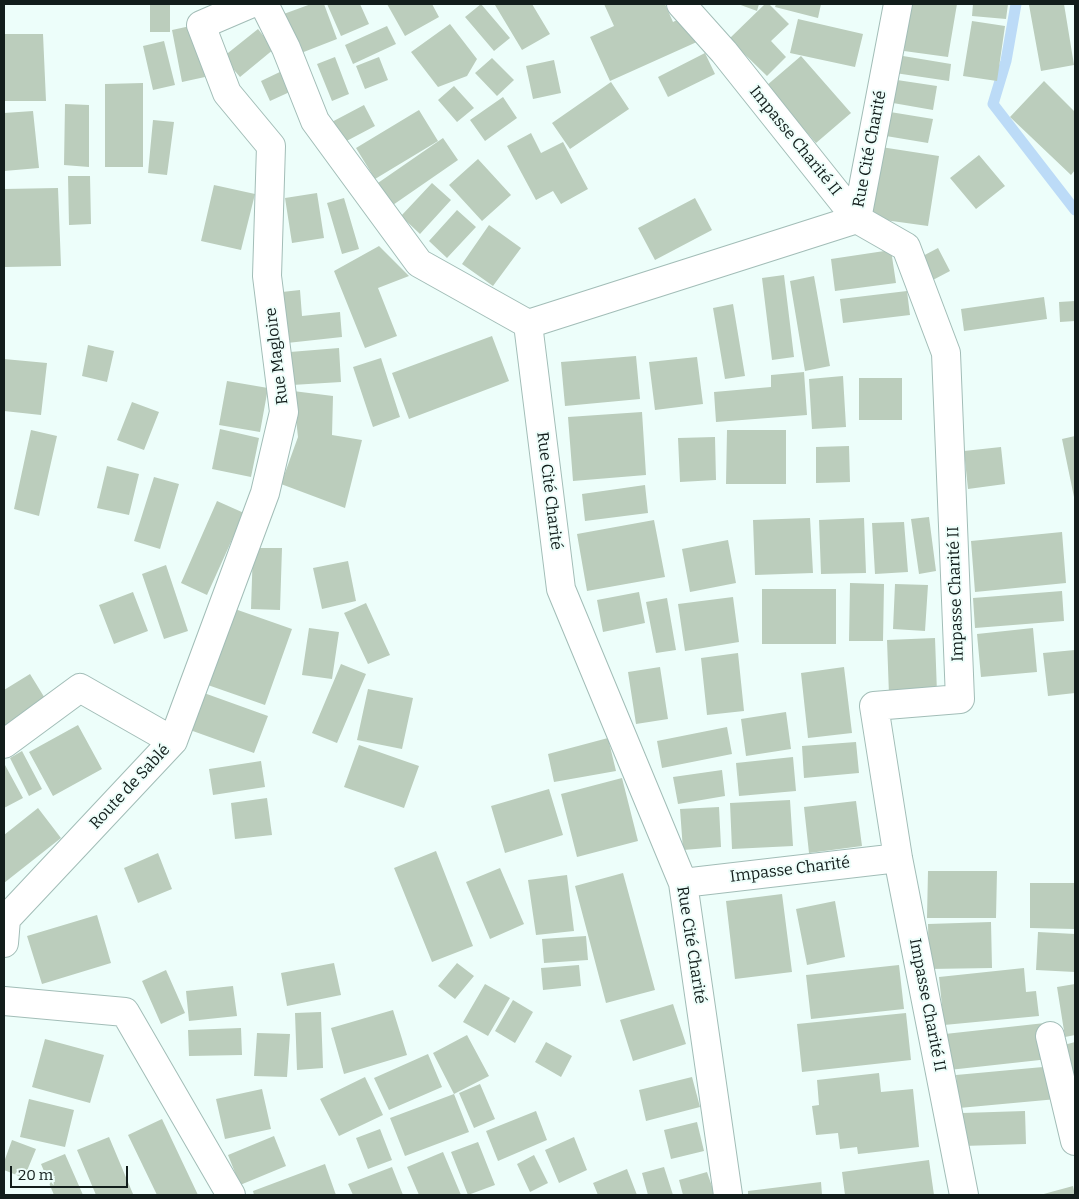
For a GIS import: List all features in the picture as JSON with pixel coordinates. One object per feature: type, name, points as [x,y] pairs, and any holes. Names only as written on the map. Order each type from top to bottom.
[{"type":"street","name":"Rue Magloire","points":[[173,741],[265,493],[284,412],[268,276],[271,146],[227,93],[201,25],[250,4]]},
{"type":"street","points":[[264,4],[286,48],[314,121],[419,263],[528,324]]},
{"type":"street","name":"Impasse Charité II","points":[[681,4],[724,52],[856,218],[906,247],[946,353],[960,699],[874,706],[898,858],[964,1195]]},
{"type":"street","name":"Rue Cité Charité","points":[[728,1195],[683,883],[561,589],[528,324],[856,218],[898,4]]},
{"type":"street","name":"Route de Sablé","points":[[4,744],[80,688],[173,741],[6,919],[4,943]]},
{"type":"street","name":"Impasse Charité","points":[[683,883],[898,858]]},
{"type":"street","points":[[4,1000],[125,1012],[231,1195]]},
{"type":"street","points":[[1050,1036],[1075,1141]]},
{"type":"building","points":[[150,4],[170,4],[170,32],[150,32]]},
{"type":"building","points":[[311,4],[324,4],[337,39],[296,55],[281,15]]},
{"type":"building","points":[[327,4],[360,4],[369,24],[341,36]]},
{"type":"building","points":[[387,4],[432,4],[439,17],[405,36]]},
{"type":"building","points":[[481,4],[510,38],[494,51],[465,17]]},
{"type":"building","points":[[532,4],[550,34],[522,50],[495,5]]},
{"type":"building","points":[[604,4],[665,4],[673,22],[687,15],[699,41],[610,81],[590,37],[614,26]]},
{"type":"building","points":[[738,4],[759,4],[757,11]]},
{"type":"building","points":[[765,4],[769,4],[789,24],[771,41],[786,57],[767,76],[729,39]]},
{"type":"building","points":[[776,4],[821,4],[818,18],[775,7]]},
{"type":"building","points":[[911,4],[957,4],[948,57],[904,51]]},
{"type":"building","points":[[973,4],[1008,4],[1006,19],[972,16]]},
{"type":"building","points":[[1064,4],[1074,65],[1041,71],[1029,5]]},
{"type":"building","points":[[798,19],[863,34],[855,67],[790,53]]},
{"type":"building","points":[[972,21],[1005,26],[997,81],[963,76]]},
{"type":"building","points":[[450,24],[477,59],[467,76],[438,87],[411,52]]},
{"type":"building","points":[[195,25],[205,77],[182,82],[172,30]]},
{"type":"building","points":[[387,26],[396,44],[353,64],[345,45]]},
{"type":"building","points":[[258,29],[274,49],[240,77],[223,57]]},
{"type":"building","points":[[4,34],[43,34],[46,101],[4,101]]},
{"type":"building","points":[[164,41],[175,85],[153,90],[143,46]]},
{"type":"building","points":[[705,53],[715,74],[668,97],[658,77]]},
{"type":"building","points":[[897,55],[951,64],[949,81],[895,73]]},
{"type":"building","points":[[801,56],[851,113],[816,143],[766,86]]},
{"type":"building","points":[[335,57],[349,94],[332,101],[317,64]]},
{"type":"building","points":[[379,57],[388,80],[365,89],[356,66]]},
{"type":"building","points":[[492,58],[514,80],[497,96],[475,73]]},
{"type":"building","points":[[554,60],[561,93],[533,99],[526,66]]},
{"type":"building","points":[[284,70],[294,90],[270,101],[261,81]]},
{"type":"building","points":[[897,80],[937,86],[933,110],[893,103]]},
{"type":"building","points":[[1044,81],[1075,112],[1075,170],[1071,175],[1010,117]]},
{"type":"building","points":[[611,82],[629,109],[570,149],[552,123]]},
{"type":"building","points":[[143,83],[143,167],[105,167],[105,84]]},
{"type":"building","points":[[454,86],[474,108],[457,122],[438,100]]},
{"type":"building","points":[[503,97],[517,118],[485,141],[470,120]]},
{"type":"building","points":[[65,104],[89,105],[89,167],[64,165]]},
{"type":"building","points":[[364,105],[375,126],[339,145],[328,124]]},
{"type":"building","points":[[419,110],[438,141],[375,179],[356,148]]},
{"type":"building","points":[[33,111],[39,168],[4,171],[4,113]]},
{"type":"building","points":[[884,111],[933,119],[928,143],[880,135]]},
{"type":"building","points":[[153,120],[174,122],[167,175],[148,173]]},
{"type":"building","points":[[531,133],[541,153],[563,142],[588,189],[561,204],[553,191],[536,200],[507,146]]},
{"type":"building","points":[[443,138],[458,160],[390,207],[375,185]]},
{"type":"building","points":[[881,147],[939,156],[928,226],[870,218]]},
{"type":"building","points":[[979,155],[1005,186],[976,209],[950,178]]},
{"type":"building","points":[[478,159],[511,195],[482,221],[449,185]]},
{"type":"building","points":[[68,176],[90,176],[91,224],[69,225]]},
{"type":"building","points":[[432,183],[451,200],[420,234],[401,216]]},
{"type":"building","points":[[214,185],[255,194],[241,250],[201,241]]},
{"type":"building","points":[[58,188],[61,266],[4,267],[4,189]]},
{"type":"building","points":[[317,193],[324,238],[292,243],[285,198]]},
{"type":"building","points":[[344,198],[359,249],[342,254],[327,203]]},
{"type":"building","points":[[695,198],[712,230],[655,260],[638,228]]},
{"type":"building","points":[[457,210],[476,227],[447,258],[429,241]]},
{"type":"building","points":[[489,225],[521,248],[493,286],[462,264]]},
{"type":"building","points":[[379,246],[409,276],[378,288],[397,336],[365,348],[334,271]]},
{"type":"building","points":[[938,248],[950,271],[931,281],[919,258]]},
{"type":"building","points":[[891,250],[896,283],[835,291],[831,259]]},
{"type":"building","points":[[784,275],[794,357],[772,360],[762,278]]},
{"type":"building","points":[[814,276],[830,366],[805,371],[790,281]]},
{"type":"building","points":[[300,290],[302,316],[340,312],[342,337],[287,343],[282,292]]},
{"type":"building","points":[[907,291],[910,315],[843,323],[840,299]]},
{"type":"building","points":[[1044,297],[1047,319],[964,331],[961,309]]},
{"type":"building","points":[[1075,301],[1075,321],[1060,322],[1059,302]]},
{"type":"building","points":[[733,304],[745,376],[725,379],[713,308]]},
{"type":"building","points":[[492,336],[509,381],[409,419],[392,373]]},
{"type":"building","points":[[88,345],[114,351],[107,382],[82,376]]},
{"type":"building","points":[[339,348],[341,382],[292,385],[290,352]]},
{"type":"building","points":[[636,356],[640,399],[565,406],[561,362]]},
{"type":"building","points":[[697,357],[703,404],[655,410],[649,362]]},
{"type":"building","points":[[381,358],[400,417],[373,427],[353,367]]},
{"type":"building","points":[[4,359],[47,363],[41,415],[4,411]]},
{"type":"building","points":[[804,372],[807,415],[716,422],[714,392],[771,387],[771,375]]},
{"type":"building","points":[[843,376],[846,427],[812,429],[809,379]]},
{"type":"building","points":[[859,378],[902,378],[902,420],[859,420]]},
{"type":"building","points":[[227,381],[268,388],[260,432],[219,425]]},
{"type":"building","points":[[293,391],[333,396],[332,435],[362,440],[345,508],[281,484],[298,437]]},
{"type":"building","points":[[132,402],[159,412],[144,450],[117,440]]},
{"type":"building","points":[[642,412],[646,475],[573,481],[568,417]]},
{"type":"building","points":[[220,429],[259,438],[251,477],[212,469]]},
{"type":"building","points":[[31,430],[57,436],[39,516],[14,509]]},
{"type":"building","points":[[727,430],[786,430],[786,484],[726,484]]},
{"type":"building","points":[[1075,436],[1075,497],[1074,497],[1062,439]]},
{"type":"building","points":[[715,437],[716,480],[680,482],[678,438]]},
{"type":"building","points":[[849,446],[850,482],[816,483],[816,447]]},
{"type":"building","points":[[1001,447],[1005,484],[968,489],[964,451]]},
{"type":"building","points":[[107,466],[139,474],[129,515],[97,508]]},
{"type":"building","points":[[154,477],[179,484],[160,549],[134,541]]},
{"type":"building","points":[[645,485],[648,513],[585,521],[582,494]]},
{"type":"building","points":[[217,501],[244,513],[207,595],[181,583]]},
{"type":"building","points":[[929,517],[936,571],[919,574],[911,519]]},
{"type":"building","points":[[810,518],[813,573],[755,575],[753,520]]},
{"type":"building","points":[[864,518],[866,573],[821,574],[819,520]]},
{"type":"building","points":[[654,520],[665,577],[587,591],[577,534]]},
{"type":"building","points":[[904,522],[908,572],[875,574],[872,523]]},
{"type":"building","points":[[1062,532],[1066,583],[975,592],[971,541]]},
{"type":"building","points":[[728,540],[736,583],[690,592],[682,549]]},
{"type":"building","points":[[253,548],[282,548],[280,610],[251,609]]},
{"type":"building","points":[[348,561],[356,601],[322,609],[313,568]]},
{"type":"building","points":[[166,565],[188,631],[164,639],[142,574]]},
{"type":"building","points":[[850,583],[884,584],[883,641],[849,641]]},
{"type":"building","points":[[895,584],[928,585],[925,631],[893,629]]},
{"type":"building","points":[[762,589],[836,589],[836,644],[762,644]]},
{"type":"building","points":[[1062,591],[1064,621],[975,628],[973,598]]},
{"type":"building","points":[[133,592],[148,631],[114,644],[99,605]]},
{"type":"building","points":[[639,592],[645,623],[603,632],[597,600]]},
{"type":"building","points":[[733,597],[739,642],[685,651],[678,604]]},
{"type":"building","points":[[667,598],[676,650],[656,653],[646,602]]},
{"type":"building","points":[[366,603],[390,655],[368,664],[344,613]]},
{"type":"building","points":[[232,608],[292,629],[265,705],[205,684]]},
{"type":"building","points":[[309,628],[339,632],[332,679],[302,675]]},
{"type":"building","points":[[1033,628],[1037,672],[981,677],[977,634]]},
{"type":"building","points":[[935,638],[937,693],[889,695],[887,640]]},
{"type":"building","points":[[1075,650],[1075,693],[1048,696],[1043,653]]},
{"type":"building","points":[[738,653],[744,711],[707,715],[701,658]]},
{"type":"building","points":[[341,664],[366,674],[337,743],[312,733]]},
{"type":"building","points":[[660,667],[668,719],[636,724],[628,672]]},
{"type":"building","points":[[844,667],[852,733],[808,738],[801,673]]},
{"type":"building","points":[[30,674],[46,700],[4,726],[4,690]]},
{"type":"building","points":[[368,689],[413,698],[402,749],[357,740]]},
{"type":"building","points":[[204,693],[268,716],[254,753],[190,730]]},
{"type":"building","points":[[786,712],[791,749],[746,756],[741,719]]},
{"type":"building","points":[[78,725],[102,769],[53,796],[29,752]]},
{"type":"building","points":[[727,727],[732,754],[662,768],[657,741]]},
{"type":"building","points":[[608,738],[616,771],[554,782],[548,754]]},
{"type":"building","points":[[856,742],[859,773],[804,778],[802,746]]},
{"type":"building","points":[[359,745],[419,766],[404,808],[344,787]]},
{"type":"building","points":[[22,751],[42,789],[29,796],[10,758]]},
{"type":"building","points":[[793,757],[796,791],[739,796],[736,763]]},
{"type":"building","points":[[261,761],[265,787],[213,795],[209,769]]},
{"type":"building","points":[[4,766],[23,798],[4,808]]},
{"type":"building","points":[[722,770],[725,796],[678,804],[673,777]]},
{"type":"building","points":[[622,778],[638,841],[577,857],[561,794]]},
{"type":"building","points":[[549,789],[563,835],[505,853],[491,806]]},
{"type":"building","points":[[267,798],[272,835],[235,839],[231,803]]},
{"type":"building","points":[[790,800],[793,846],[732,849],[730,803]]},
{"type":"building","points":[[856,801],[862,846],[809,853],[804,807]]},
{"type":"building","points":[[719,807],[721,847],[683,850],[680,809]]},
{"type":"building","points":[[38,808],[61,838],[4,883],[4,835]]},
{"type":"building","points":[[436,851],[473,946],[432,962],[394,868]]},
{"type":"building","points":[[158,853],[172,889],[138,903],[124,868]]},
{"type":"building","points":[[500,868],[524,924],[490,939],[466,882]]},
{"type":"building","points":[[928,871],[997,871],[996,918],[927,918]]},
{"type":"building","points":[[623,873],[655,990],[606,1003],[575,886]]},
{"type":"building","points":[[567,875],[574,931],[536,935],[528,880]]},
{"type":"building","points":[[1030,883],[1075,883],[1075,929],[1030,928]]},
{"type":"building","points":[[782,894],[792,972],[735,979],[726,901]]},
{"type":"building","points":[[835,901],[845,957],[807,965],[796,909]]},
{"type":"building","points":[[97,915],[111,963],[42,984],[27,936]]},
{"type":"building","points":[[991,922],[992,968],[929,969],[928,924]]},
{"type":"building","points":[[1038,932],[1075,934],[1075,972],[1036,970]]},
{"type":"building","points":[[586,936],[588,960],[544,963],[542,939]]},
{"type":"building","points":[[334,963],[341,995],[287,1006],[281,973]]},
{"type":"building","points":[[457,963],[474,976],[455,999],[438,986]]},
{"type":"building","points":[[579,965],[581,986],[543,990],[541,968]]},
{"type":"building","points":[[899,965],[904,1009],[811,1019],[806,975]]},
{"type":"building","points":[[1024,968],[1026,992],[1036,991],[1039,1016],[944,1025],[939,977]]},
{"type":"building","points":[[166,970],[185,1013],[161,1024],[142,981]]},
{"type":"building","points":[[485,984],[510,998],[488,1036],[463,1022]]},
{"type":"building","points":[[1075,984],[1075,1035],[1065,1037],[1057,987]]},
{"type":"building","points":[[233,986],[237,1016],[189,1021],[186,991]]},
{"type":"building","points":[[513,1000],[533,1012],[515,1043],[495,1031]]},
{"type":"building","points":[[673,1004],[686,1044],[633,1061],[620,1020]]},
{"type":"building","points":[[393,1010],[407,1055],[344,1074],[331,1028]]},
{"type":"building","points":[[321,1012],[323,1068],[297,1070],[295,1013]]},
{"type":"building","points":[[906,1013],[911,1060],[802,1072],[797,1024]]},
{"type":"building","points":[[1045,1023],[1049,1059],[949,1070],[945,1034]]},
{"type":"building","points":[[241,1028],[242,1055],[189,1056],[188,1030]]},
{"type":"building","points":[[257,1033],[290,1034],[287,1077],[254,1076]]},
{"type":"building","points":[[467,1035],[489,1076],[454,1094],[433,1053]]},
{"type":"building","points":[[45,1039],[104,1055],[90,1103],[32,1087]]},
{"type":"building","points":[[546,1042],[572,1056],[561,1077],[535,1062]]},
{"type":"building","points":[[1075,1042],[1075,1094],[1064,1045]]},
{"type":"building","points":[[428,1054],[442,1087],[389,1110],[374,1078]]},
{"type":"building","points":[[1054,1066],[1057,1099],[959,1108],[956,1075]]},
{"type":"building","points":[[879,1073],[881,1092],[913,1089],[919,1147],[858,1154],[857,1147],[840,1149],[838,1133],[816,1135],[812,1106],[819,1105],[817,1080]]},
{"type":"building","points":[[365,1077],[383,1115],[339,1136],[320,1099]]},
{"type":"building","points":[[692,1077],[700,1107],[646,1121],[639,1090]]},
{"type":"building","points":[[480,1084],[495,1119],[474,1128],[459,1093]]},
{"type":"building","points":[[262,1089],[271,1129],[225,1139],[216,1099]]},
{"type":"building","points":[[454,1094],[469,1132],[405,1156],[390,1118]]},
{"type":"building","points":[[29,1099],[74,1110],[65,1147],[20,1137]]},
{"type":"building","points":[[536,1111],[547,1140],[498,1161],[486,1131]]},
{"type":"building","points":[[1025,1111],[1026,1144],[963,1146],[962,1113]]},
{"type":"building","points":[[162,1119],[198,1195],[157,1195],[128,1135]]},
{"type":"building","points":[[697,1122],[704,1151],[671,1159],[664,1130]]},
{"type":"building","points":[[380,1129],[392,1160],[368,1169],[356,1138]]},
{"type":"building","points":[[274,1136],[286,1166],[240,1185],[228,1155]]},
{"type":"building","points":[[109,1137],[133,1194],[96,1195],[77,1150]]},
{"type":"building","points":[[574,1137],[587,1170],[559,1183],[545,1150]]},
{"type":"building","points":[[12,1140],[36,1149],[24,1178],[4,1170],[4,1162]]},
{"type":"building","points":[[478,1142],[495,1185],[468,1195],[451,1152]]},
{"type":"building","points":[[443,1152],[461,1195],[419,1195],[407,1167]]},
{"type":"building","points":[[65,1154],[83,1195],[54,1195],[41,1164]]},
{"type":"building","points":[[534,1155],[548,1183],[530,1192],[517,1164]]},
{"type":"building","points":[[929,1160],[934,1195],[845,1195],[842,1172]]},
{"type":"building","points":[[325,1164],[336,1195],[254,1195],[253,1191]]},
{"type":"building","points":[[392,1167],[403,1195],[353,1195],[348,1184]]},
{"type":"building","points":[[664,1167],[673,1195],[648,1195],[642,1173]]},
{"type":"building","points":[[627,1169],[637,1195],[598,1195],[593,1183]]},
{"type":"building","points":[[707,1172],[715,1195],[683,1195],[679,1180]]},
{"type":"building","points":[[821,1182],[822,1195],[748,1195],[748,1191]]},
{"type":"building","points":[[1073,1186],[1075,1195],[1040,1195]]},
{"type":"waterway","points":[[1016,4],[1006,61],[993,104],[1075,210]]}]
